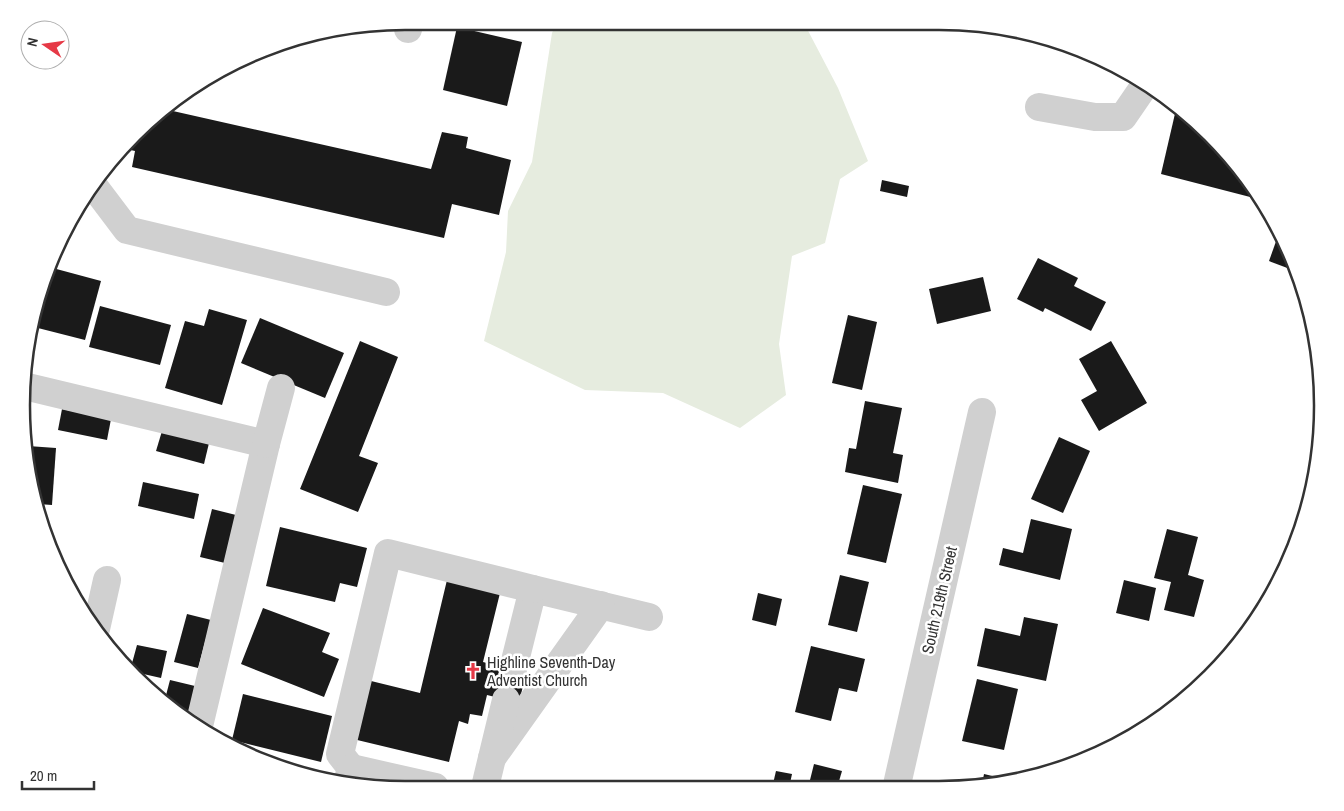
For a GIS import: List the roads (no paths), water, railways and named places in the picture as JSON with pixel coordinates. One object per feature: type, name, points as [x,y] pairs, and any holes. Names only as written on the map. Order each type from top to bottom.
[{"type":"street","points":[[1039,108],[1096,117],[1122,117],[1142,90]]},
{"type":"street","points":[[98,191],[127,230],[386,292]]},
{"type":"street","points":[[31,388],[266,444]]},
{"type":"street","points":[[200,720],[281,388]]},
{"type":"street","name":"South 219th Street","points":[[898,781],[982,412]]},
{"type":"street","points":[[379,780],[349,776],[340,754],[388,553],[649,617]]},
{"type":"street","points":[[98,621],[107,580]]},
{"type":"street","points":[[513,669],[533,589]]},
{"type":"street","points":[[492,758],[601,606]]},
{"type":"street","points":[[486,781],[506,700]]},
{"type":"place","name":"Highline Seventh-Day Adventist Church","points":[[473,671]]}]
